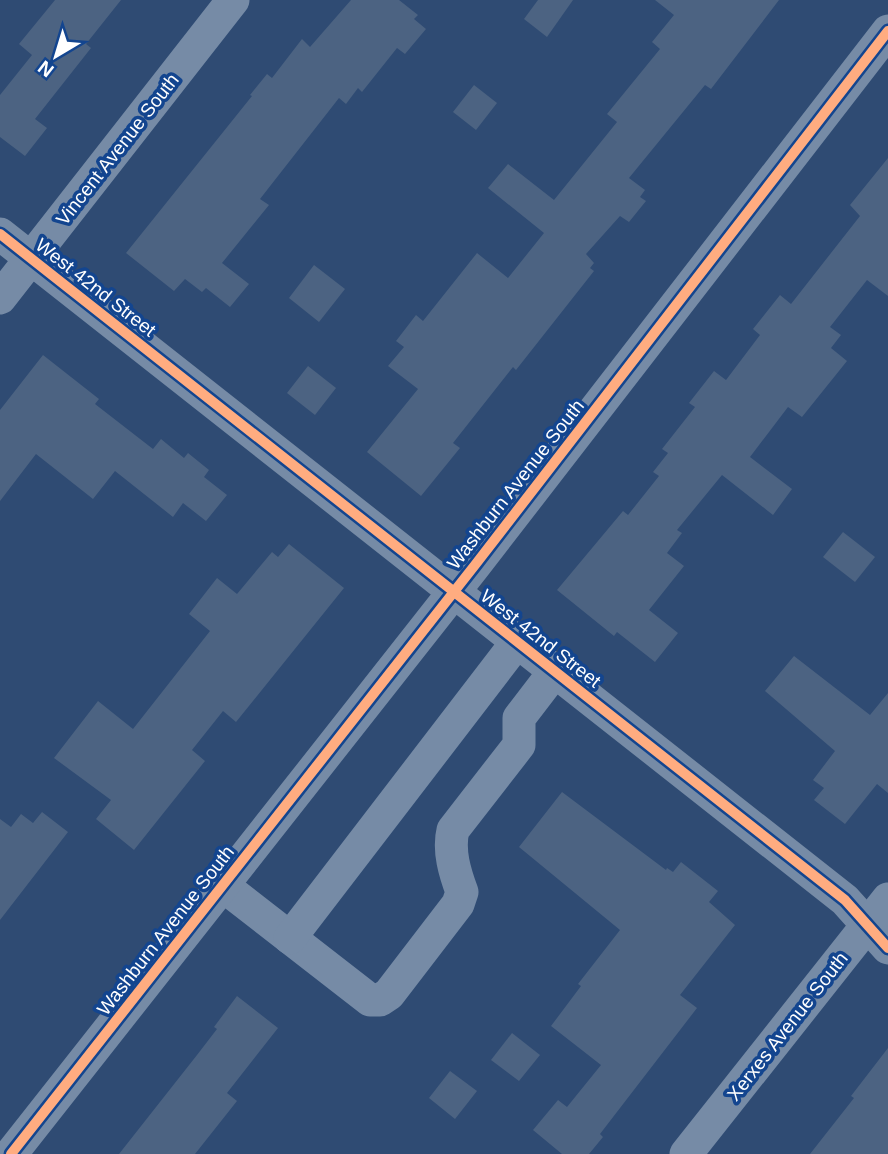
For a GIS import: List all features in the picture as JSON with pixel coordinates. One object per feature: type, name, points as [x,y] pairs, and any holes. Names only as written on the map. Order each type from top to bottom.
[{"type":"street","name":"Vincent Avenue South","points":[[0,298],[233,0]]},
{"type":"street","name":"Washburn Avenue South","points":[[11,1154],[888,31]]},
{"type":"street","name":"West 42nd Street","points":[[0,234],[845,900],[878,937]]},
{"type":"street","points":[[290,938],[517,642]]},
{"type":"street","points":[[222,885],[370,1000],[380,1000],[389,994],[458,904],[462,892],[455,874],[450,841],[453,830],[519,745],[519,718],[555,671]]},
{"type":"street","points":[[481,689],[519,718]]},
{"type":"street","name":"Xerxes Avenue South","points":[[686,1154],[878,937],[888,899]]},
{"type":"building","points":[[55,0],[121,0],[86,44],[91,48],[35,119],[47,128],[25,156],[0,137],[0,95],[32,55],[19,44]]},
{"type":"building","points":[[351,0],[399,0],[418,15],[414,19],[426,29],[405,54],[397,48],[362,92],[358,88],[346,104],[339,98],[260,199],[269,205],[222,263],[249,284],[230,307],[206,288],[202,292],[185,279],[174,291],[126,253],[267,74],[272,78],[302,39],[310,47]]},
{"type":"building","points":[[538,0],[573,0],[547,37],[524,19]]},
{"type":"building","points":[[655,0],[779,0],[711,89],[705,85],[629,178],[645,190],[640,197],[646,201],[629,222],[620,216],[586,254],[594,263],[590,268],[594,271],[516,370],[513,367],[453,443],[460,448],[421,496],[367,452],[418,389],[388,366],[404,347],[396,341],[416,315],[423,321],[477,253],[508,278],[544,233],[488,188],[508,164],[554,200],[617,122],[607,114],[660,49],[652,42],[674,15]]},
{"type":"building","points":[[474,85],[497,103],[476,130],[453,112]]},
{"type":"building","points":[[888,158],[888,296],[867,280],[830,327],[841,335],[831,348],[847,361],[802,417],[788,407],[750,457],[792,489],[773,515],[722,475],[677,530],[682,533],[667,553],[684,566],[649,610],[678,633],[655,662],[617,632],[614,636],[557,590],[623,511],[628,515],[659,476],[653,472],[668,453],[662,449],[695,407],[689,403],[714,371],[726,380],[760,335],[753,329],[780,295],[791,304],[860,216],[850,205]]},
{"type":"building","points":[[314,265],[345,289],[319,322],[289,298]]},
{"type":"building","points":[[43,355],[99,399],[95,404],[153,449],[161,439],[184,458],[188,453],[209,470],[204,477],[227,495],[206,521],[183,503],[173,517],[115,471],[93,499],[36,454],[0,501],[0,410]]},
{"type":"building","points":[[308,366],[336,388],[315,415],[287,393]]},
{"type":"building","points":[[843,532],[875,557],[855,582],[823,557]]},
{"type":"building","points":[[289,544],[344,588],[236,722],[223,711],[192,750],[205,761],[134,850],[96,819],[111,800],[54,758],[98,701],[133,729],[210,631],[189,614],[217,578],[237,594],[272,552],[278,557]]},
{"type":"building","points":[[794,656],[870,715],[888,693],[888,793],[877,784],[845,824],[814,800],[824,788],[813,780],[835,751],[765,691]]},
{"type":"building","points":[[562,792],[666,870],[667,868],[673,872],[681,862],[718,891],[709,902],[735,925],[680,995],[697,1008],[600,1134],[603,1137],[589,1154],[562,1154],[533,1130],[558,1100],[567,1107],[601,1065],[551,1026],[581,986],[578,984],[620,930],[519,847]]},
{"type":"building","points":[[42,812],[68,832],[0,920],[0,819],[11,827],[21,814],[33,823]]},
{"type":"building","points":[[237,996],[278,1028],[227,1093],[237,1101],[195,1154],[119,1154],[217,1029],[214,1027]]},
{"type":"building","points":[[512,1033],[540,1055],[519,1081],[491,1060]]},
{"type":"building","points":[[888,1048],[888,1154],[810,1154],[854,1098],[851,1096]]},
{"type":"building","points":[[450,1071],[477,1091],[455,1119],[429,1098]]},
{"type":"cycle path","points":[[11,1154],[475,565],[888,31]]},
{"type":"cycle path","points":[[0,234],[845,900],[888,948]]}]
